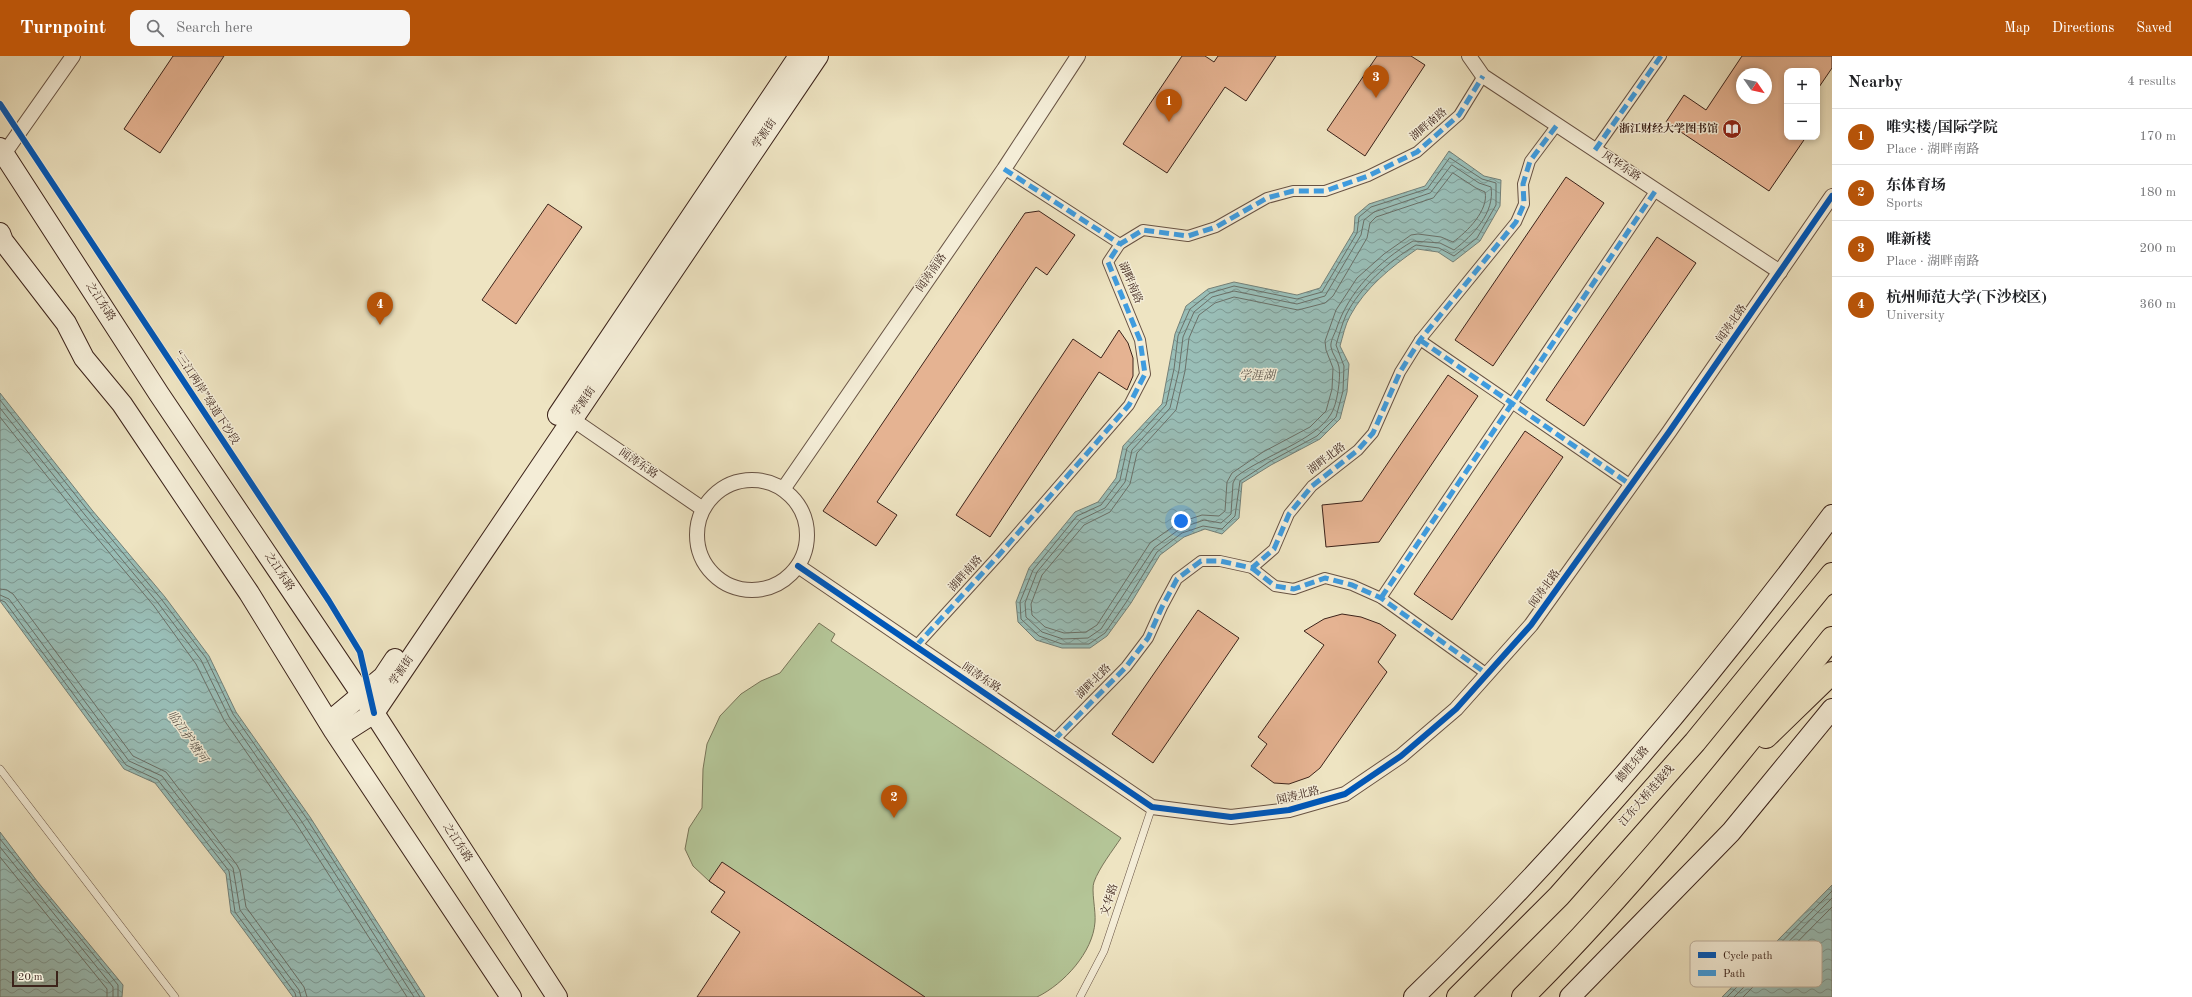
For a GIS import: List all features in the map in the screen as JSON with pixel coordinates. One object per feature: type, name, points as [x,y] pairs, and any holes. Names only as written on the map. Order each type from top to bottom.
[{"type":"highway","name":"江东大桥连接线","points":[[1458,997],[1559,896],[1695,742],[1830,578]]},
{"type":"highway","points":[[1522,997],[1606,909],[1726,767],[1832,638]]},
{"type":"highway","points":[[1726,767],[1771,734],[1832,673]]},
{"type":"main road","points":[[334,729],[362,695],[383,677],[799,56]]},
{"type":"main road","name":"学源街","points":[[334,729],[374,713],[818,56]]},
{"type":"main road","name":"之江东路","points":[[2,151],[159,394],[374,713],[556,997]]},
{"type":"main road","points":[[0,233],[2,240],[66,323],[84,358],[122,404],[249,594],[334,729],[512,997]]},
{"type":"main road","name":"德胜东路","points":[[1414,997],[1480,933],[1638,759],[1793,567],[1832,515]]},
{"type":"main road","points":[[1570,997],[1731,832],[1832,709]]},
{"type":"street","points":[[2,151],[73,56]]},
{"type":"street","name":"闻涛南路","points":[[784,488],[1004,169],[1078,56]]},
{"type":"street","name":"风华东路","points":[[1469,56],[1483,76],[1780,272]]},
{"type":"street","points":[[1595,150],[1661,56]]},
{"type":"street","name":"湖畔南路","points":[[916,646],[998,556],[1129,405],[1145,374],[1140,340],[1108,262],[1120,244],[1143,230],[1188,236],[1216,227],[1267,198],[1293,191],[1325,191],[1368,176],[1417,152],[1459,115],[1483,76]]},
{"type":"street","name":"湖畔北路","points":[[1054,740],[1126,667],[1148,638],[1177,579],[1201,561],[1220,561],[1252,568],[1274,549],[1289,514],[1312,486],[1358,450],[1373,433],[1400,372],[1420,340],[1516,222],[1524,204],[1523,184],[1530,161],[1557,125]]},
{"type":"street","points":[[1004,169],[1120,244]]},
{"type":"street","points":[[1381,598],[1656,190]]},
{"type":"street","name":"闻涛北路","points":[[1152,807],[1231,817],[1289,810],[1345,794],[1402,756],[1456,709],[1531,625],[1631,485],[1832,196]]},
{"type":"street","points":[[1420,340],[1631,485]]},
{"type":"street","name":"闻涛东路","points":[[572,419],[703,509]]},
{"type":"street","points":[[748,479],[767,481],[784,488],[796,500],[805,516],[807,527],[806,550],[798,566],[785,580],[769,588],[750,591],[732,587],[721,581],[704,563],[698,546],[697,527],[703,509],[714,494],[730,484],[748,479]]},
{"type":"street","name":"闻涛东路","points":[[798,566],[1152,807]]},
{"type":"street","points":[[1252,568],[1275,586],[1294,590],[1324,578],[1352,585],[1381,598],[1487,674]]},
{"type":"lane","points":[[0,768],[175,997]]},
{"type":"lane","name":"文华路","points":[[1080,997],[1104,951],[1152,807]]},
{"type":"green space","points":[[819,623],[835,634],[831,641],[1121,838],[1103,865],[1094,882],[1095,922],[1089,945],[1067,975],[1047,991],[1037,997],[877,997],[709,881],[693,866],[685,849],[689,828],[702,808],[703,769],[707,744],[720,716],[741,694],[761,681],[780,673]]},
{"type":"water","name":"学涯湖","points":[[1449,151],[1484,176],[1501,180],[1500,206],[1480,241],[1453,262],[1438,252],[1417,249],[1388,271],[1363,296],[1348,319],[1340,346],[1349,364],[1347,392],[1340,419],[1320,439],[1271,465],[1242,483],[1239,518],[1222,534],[1205,529],[1184,537],[1160,555],[1131,603],[1107,636],[1090,648],[1062,648],[1036,640],[1018,622],[1016,602],[1029,568],[1075,512],[1098,502],[1116,478],[1123,446],[1162,404],[1175,334],[1186,306],[1208,289],[1234,282],[1297,295],[1320,288],[1354,231],[1355,216],[1369,204],[1425,186]]},
{"type":"water","name":"临江护塘河","points":[[0,393],[92,510],[165,597],[209,656],[236,712],[310,817],[425,997],[293,997],[231,913],[226,874],[155,783],[124,769],[0,601]]},
{"type":"water","points":[[0,832],[37,881],[123,985],[122,997],[0,997]]},
{"type":"water","points":[[1832,885],[1832,997],[1722,997],[1732,987],[1822,987],[1822,941],[1777,941]]},
{"type":"building","points":[[173,56],[224,56],[160,153],[124,129]]},
{"type":"building","points":[[1182,56],[1205,56],[1214,62],[1218,56],[1276,56],[1246,101],[1225,87],[1167,173],[1123,144]]},
{"type":"building","points":[[1377,56],[1411,56],[1425,65],[1365,156],[1327,130]]},
{"type":"building","name":"浙江财经大学图书馆","points":[[1742,56],[1832,56],[1832,68],[1820,86],[1820,68],[1784,68],[1784,140],[1804,140],[1769,191],[1666,122],[1684,95],[1706,110]]},
{"type":"building","points":[[1566,177],[1604,203],[1493,366],[1455,340]]},
{"type":"building","points":[[548,204],[582,227],[516,324],[482,300]]},
{"type":"building","points":[[1039,211],[1075,235],[1047,275],[1036,267],[877,502],[897,515],[876,546],[823,511],[1025,213]]},
{"type":"building","points":[[1657,237],[1696,263],[1584,426],[1546,400]]},
{"type":"building","points":[[1119,330],[1128,343],[1133,358],[1133,376],[1127,390],[1099,372],[990,537],[956,515],[1073,339],[1101,358]]},
{"type":"building","points":[[1448,375],[1478,396],[1379,542],[1326,547],[1322,505],[1362,501]]},
{"type":"building","points":[[1525,431],[1563,457],[1452,620],[1414,594]]},
{"type":"building","points":[[1198,610],[1239,638],[1153,763],[1112,734]]},
{"type":"building","points":[[1342,614],[1361,617],[1380,624],[1396,635],[1378,662],[1387,672],[1320,768],[1309,777],[1289,784],[1274,783],[1251,766],[1267,744],[1258,737],[1324,645],[1304,631],[1324,619]]},
{"type":"building","points":[[722,862],[925,997],[697,997],[740,932],[711,912],[725,892],[709,881]]},
{"type":"marked path","points":[[1595,150],[1661,56]]},
{"type":"marked path","points":[[916,646],[998,556],[1129,405],[1145,374],[1140,340],[1108,262],[1120,244],[1143,230],[1188,236],[1216,227],[1267,198],[1293,191],[1325,191],[1368,176],[1417,152],[1459,115],[1483,76]]},
{"type":"marked path","points":[[1054,740],[1126,667],[1148,638],[1177,579],[1201,561],[1220,561],[1252,568],[1274,549],[1289,514],[1312,486],[1358,450],[1373,433],[1400,372],[1420,340],[1516,222],[1524,204],[1523,184],[1530,161],[1557,125]]},
{"type":"marked path","points":[[1004,169],[1120,244]]},
{"type":"marked path","points":[[1381,598],[1656,190]]},
{"type":"marked path","points":[[1420,340],[1631,485]]},
{"type":"marked path","points":[[1252,568],[1275,586],[1294,589],[1325,578],[1352,585],[1381,598],[1487,674]]},
{"type":"cycle path","name":"“三江两岸”绿道下沙段","points":[[0,104],[329,601],[360,652],[374,713]]},
{"type":"cycle path","points":[[798,566],[1152,807],[1231,817],[1289,810],[1345,794],[1401,756],[1456,709],[1531,625],[1669,432],[1832,196]]},
{"type":"place","name":"唯新楼","points":[[1376,98]]},
{"type":"place","name":"唯实楼/国际学院","points":[[1169,122]]},
{"type":"place","name":"浙江财经大学图书馆","points":[[1732,129]]},
{"type":"place","name":"杭州师范大学(下沙校区)","points":[[380,325]]},
{"type":"place","name":"东体育场","points":[[894,818]]}]
